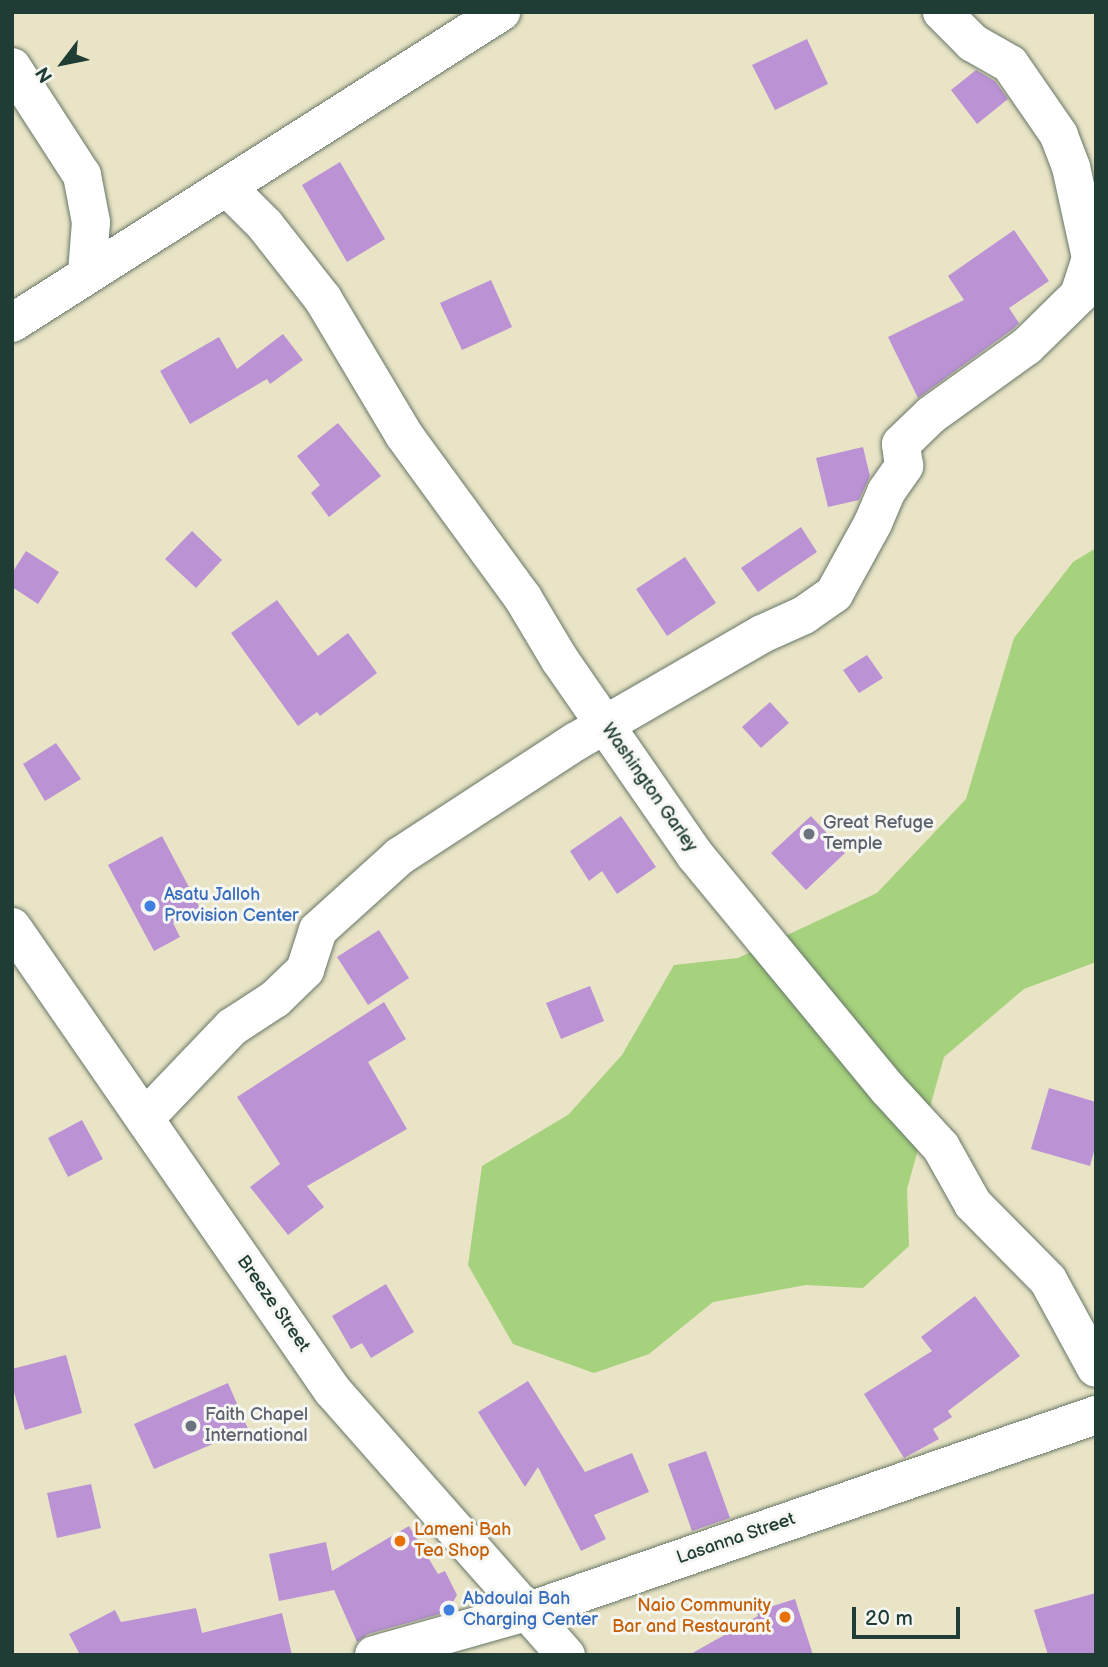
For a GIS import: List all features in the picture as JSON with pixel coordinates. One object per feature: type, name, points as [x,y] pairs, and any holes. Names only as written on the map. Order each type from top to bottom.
[{"type":"street","points":[[12,323],[501,12]]},
{"type":"street","points":[[145,1118],[232,1027],[275,999],[305,970],[318,930],[377,874],[436,831],[605,724],[762,634],[804,615],[834,594],[867,535],[886,492],[904,466],[901,444],[931,415],[1027,346],[1079,295],[1091,258],[1071,167],[1059,135],[1010,64],[973,43],[942,12]]},
{"type":"street","points":[[12,67],[82,174],[91,222],[87,273]]},
{"type":"street","name":"Washington Garley","points":[[228,187],[265,225],[323,299],[404,435],[523,598],[560,660],[695,855],[888,1089],[941,1147],[973,1204],[1048,1280],[1096,1368]]},
{"type":"street","name":"Breeze Street","points":[[12,927],[332,1390],[566,1655]]},
{"type":"street","name":"Lasanna Street","points":[[374,1655],[529,1611],[1096,1415]]},
{"type":"green space","points":[[1096,548],[1096,962],[1024,989],[944,1057],[907,1189],[909,1246],[863,1288],[806,1285],[713,1302],[649,1354],[594,1373],[513,1344],[468,1265],[482,1166],[568,1115],[622,1055],[674,965],[738,958],[877,893],[966,799],[1014,638],[1073,562]]},
{"type":"building","points":[[807,39],[828,84],[775,110],[752,65]]},
{"type":"building","points":[[976,70],[995,81],[1008,99],[977,124],[951,90]]},
{"type":"building","points":[[340,162],[385,239],[347,262],[302,185]]},
{"type":"building","points":[[1014,230],[1049,281],[1009,308],[1019,323],[1013,329],[918,398],[888,337],[964,300],[948,276]]},
{"type":"building","points":[[491,280],[512,327],[462,350],[440,303]]},
{"type":"building","points":[[283,334],[303,360],[270,384],[267,379],[190,424],[160,371],[219,337],[237,369]]},
{"type":"building","points":[[338,423],[381,476],[329,517],[311,493],[320,485],[297,456]]},
{"type":"building","points":[[863,447],[870,476],[859,500],[828,507],[816,458]]},
{"type":"building","points":[[801,527],[817,552],[758,592],[741,568]]},
{"type":"building","points":[[192,531],[222,560],[196,588],[165,559]]},
{"type":"building","points":[[26,551],[59,572],[38,604],[12,587],[12,573]]},
{"type":"building","points":[[685,557],[716,603],[667,636],[636,589]]},
{"type":"building","points":[[277,600],[318,656],[348,633],[377,673],[320,716],[317,712],[298,726],[231,633]]},
{"type":"building","points":[[867,655],[883,678],[859,693],[843,670]]},
{"type":"building","points":[[770,702],[789,723],[761,748],[742,727]]},
{"type":"building","points":[[56,743],[81,779],[45,801],[23,764]]},
{"type":"building","points":[[621,816],[656,867],[617,894],[602,871],[589,881],[570,851]]},
{"type":"building","name":"Great Refuge Temple","points":[[811,816],[845,853],[806,890],[771,853]]},
{"type":"building","points":[[162,836],[200,908],[173,923],[180,937],[154,951],[108,865]]},
{"type":"building","points":[[379,930],[409,978],[368,1005],[337,957]]},
{"type":"building","points":[[590,986],[604,1021],[561,1039],[546,1003]]},
{"type":"building","points":[[384,1002],[406,1039],[368,1062],[407,1129],[307,1186],[324,1207],[288,1235],[250,1187],[280,1164],[237,1097]]},
{"type":"building","points":[[1049,1088],[1096,1102],[1096,1144],[1090,1166],[1031,1149]]},
{"type":"building","points":[[82,1120],[103,1159],[68,1177],[48,1138]]},
{"type":"building","points":[[386,1284],[414,1332],[371,1358],[362,1343],[351,1349],[332,1316]]},
{"type":"building","points":[[975,1296],[1020,1356],[948,1411],[952,1417],[933,1429],[939,1439],[904,1458],[864,1394],[932,1351],[921,1337]]},
{"type":"building","points":[[66,1355],[82,1413],[25,1430],[12,1385],[12,1369]]},
{"type":"building","points":[[528,1381],[585,1472],[632,1453],[649,1492],[594,1515],[606,1539],[581,1551],[538,1467],[525,1487],[478,1412]]},
{"type":"building","name":"Faith Chapel International","points":[[228,1383],[248,1429],[154,1469],[134,1424]]},
{"type":"building","points":[[706,1451],[730,1518],[692,1531],[668,1464]]},
{"type":"building","points":[[91,1484],[101,1528],[57,1538],[47,1493]]},
{"type":"building","points":[[409,1526],[438,1574],[445,1571],[457,1595],[447,1612],[368,1634],[357,1642],[334,1590],[279,1601],[269,1554],[326,1542],[332,1571]]},
{"type":"building","points":[[1096,1593],[1096,1655],[1048,1655],[1034,1610]]},
{"type":"building","points":[[795,1599],[813,1655],[689,1655],[758,1616],[757,1611]]},
{"type":"building","points":[[196,1608],[202,1633],[282,1613],[292,1655],[80,1655],[69,1634],[115,1610],[121,1622]]},
{"type":"place","name":"Great Refuge Temple","points":[[809,834]]},
{"type":"place","name":"Asatu Jalloh Provision Center","points":[[150,906]]},
{"type":"place","name":"Faith Chapel International","points":[[191,1426]]},
{"type":"place","name":"Lameni Bah Tea Shop","points":[[400,1541]]},
{"type":"place","name":"Abdoulai Bah Charging Center","points":[[449,1610]]},
{"type":"place","name":"Naio Community Bar and Restaurant","points":[[785,1617]]}]
